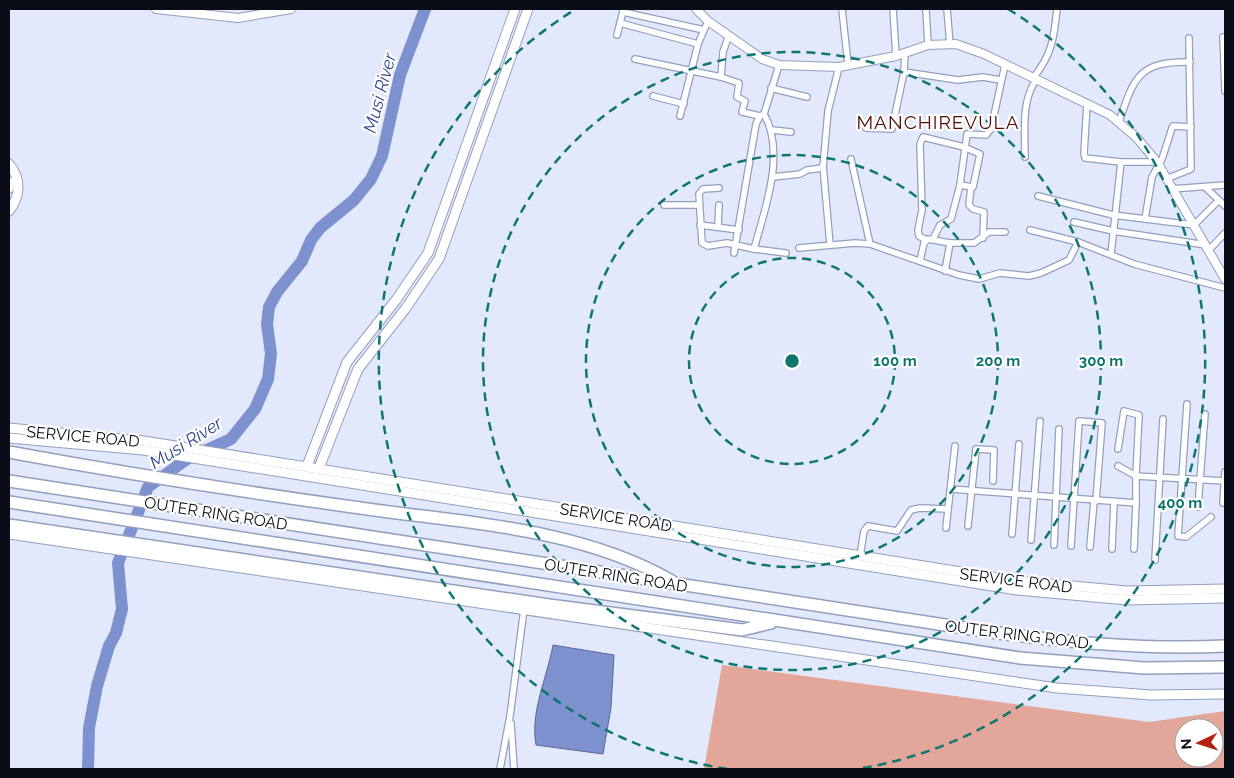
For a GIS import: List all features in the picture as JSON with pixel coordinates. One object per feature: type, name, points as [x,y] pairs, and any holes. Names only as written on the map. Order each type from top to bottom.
[{"type":"highway","points":[[9,452],[280,497],[556,536],[643,565],[678,585]]},
{"type":"highway","name":"OUTER RING ROAD","points":[[9,481],[959,628],[1065,642],[1144,647],[1225,646]]},
{"type":"highway","name":"OUTER RING ROAD","points":[[9,502],[775,622],[1062,663],[1144,668],[1225,667]]},
{"type":"highway","points":[[9,525],[82,539],[181,549],[549,605],[742,630],[775,622]]},
{"type":"main road","points":[[307,466],[347,362],[396,300],[428,253],[515,9]]},
{"type":"main road","points":[[319,468],[358,369],[406,308],[439,259],[528,9]]},
{"type":"main road","points":[[9,164],[14,171],[18,184],[16,200],[9,211]]},
{"type":"main road","points":[[9,182],[9,188]]},
{"type":"main road","name":"SERVICE ROAD","points":[[9,428],[143,445],[1017,590],[1127,600],[1225,598]]},
{"type":"main road","name":"SERVICE ROAD","points":[[9,438],[143,445]]},
{"type":"main road","name":"SERVICE ROAD","points":[[273,466],[307,466],[970,574],[1064,586],[1158,592],[1225,589]]},
{"type":"main road","points":[[9,534],[82,539],[223,566],[1057,688],[1151,695],[1225,694]]},
{"type":"street","points":[[156,9],[238,18],[291,9]]},
{"type":"street","points":[[646,16],[648,9]]},
{"type":"street","points":[[696,9],[708,20],[762,59],[779,65],[844,66],[896,56],[928,45],[956,44],[984,54],[1087,104],[1119,122],[1158,164],[1171,189],[1225,276]]},
{"type":"street","points":[[823,168],[828,111],[844,66],[842,9]]},
{"type":"street","points":[[893,9],[896,56]]},
{"type":"street","points":[[926,9],[928,45]]},
{"type":"street","points":[[948,9],[950,44]]},
{"type":"street","points":[[1024,157],[1026,104],[1034,79],[1046,62],[1054,40],[1057,9]]},
{"type":"street","points":[[617,35],[623,11],[704,30]]},
{"type":"street","points":[[680,116],[698,44],[708,20]]},
{"type":"street","points":[[620,23],[698,44]]},
{"type":"street","points":[[720,77],[723,52],[729,35]]},
{"type":"street","points":[[1223,37],[1225,91]]},
{"type":"street","points":[[1166,179],[1191,169],[1189,38]]},
{"type":"street","points":[[866,128],[892,129],[904,72],[905,53]]},
{"type":"street","points":[[635,59],[691,73],[740,82],[737,97],[745,101],[742,112],[762,115],[772,130],[773,177],[754,249]]},
{"type":"street","points":[[1119,122],[1131,86],[1142,73],[1161,63],[1190,62]]},
{"type":"street","points":[[734,252],[755,134],[779,65]]},
{"type":"street","points":[[920,262],[930,240],[940,225],[951,219],[960,185],[967,134],[986,135],[991,129],[1000,80],[1005,65]]},
{"type":"street","points":[[904,72],[958,80],[983,77],[1000,80]]},
{"type":"street","points":[[770,88],[807,97]]},
{"type":"street","points":[[653,96],[684,104]]},
{"type":"street","points":[[1087,104],[1084,156],[1087,159],[1158,164]]},
{"type":"street","points":[[1145,219],[1152,177],[1173,126],[1191,127]]},
{"type":"street","points":[[772,130],[791,132]]},
{"type":"street","points":[[983,238],[984,212],[970,208],[971,187],[973,188],[981,156],[964,147],[926,137],[921,140],[922,210],[918,230],[919,236],[950,243],[974,243],[983,238],[989,232],[1005,232]]},
{"type":"street","points":[[822,150],[830,245]]},
{"type":"street","points":[[851,159],[864,207],[870,244]]},
{"type":"street","points":[[1111,254],[1113,215],[1121,162]]},
{"type":"street","points":[[773,177],[800,174],[807,170],[823,168]]},
{"type":"street","points":[[960,185],[971,187]]},
{"type":"street","points":[[1171,189],[1225,185]]},
{"type":"street","points":[[1205,187],[1225,206]]},
{"type":"street","points":[[719,188],[701,190],[699,205],[700,226],[704,245],[727,243],[786,253]]},
{"type":"street","points":[[1038,196],[1113,215],[1194,225]]},
{"type":"street","points":[[1194,225],[1219,200]]},
{"type":"street","points":[[664,205],[699,205]]},
{"type":"street","points":[[718,226],[719,205]]},
{"type":"street","points":[[1074,222],[1113,231],[1207,247],[1225,233]]},
{"type":"street","points":[[700,226],[718,226],[738,230]]},
{"type":"street","points":[[1030,230],[1078,242],[1134,264],[1225,288]]},
{"type":"street","points":[[799,248],[870,244],[945,271],[979,279],[1005,273],[1034,275],[1064,264],[1071,256],[1078,242]]},
{"type":"street","points":[[945,271],[950,243]]},
{"type":"street","points":[[1187,404],[1178,536],[1186,537],[1211,517]]},
{"type":"street","points":[[1118,449],[1124,411],[1139,415],[1134,549]]},
{"type":"street","points":[[1198,507],[1205,414]]},
{"type":"street","points":[[1156,560],[1163,419]]},
{"type":"street","points":[[1031,540],[1040,421]]},
{"type":"street","points":[[1071,546],[1079,421],[1102,422],[1090,547]]},
{"type":"street","points":[[1054,546],[1059,429]]},
{"type":"street","points":[[1012,534],[1019,444]]},
{"type":"street","points":[[946,528],[956,446]]},
{"type":"street","points":[[968,526],[976,449],[994,450],[993,480]]},
{"type":"street","points":[[1118,466],[1136,476],[1182,477],[1225,481]]},
{"type":"street","points":[[1223,503],[1225,472]]},
{"type":"street","points":[[951,489],[1074,500],[1136,503]]},
{"type":"street","points":[[1112,550],[1114,502]]},
{"type":"street","points":[[860,556],[864,530],[868,526],[897,532],[911,510],[920,508],[948,509]]},
{"type":"street","points":[[500,769],[510,716],[524,609]]},
{"type":"street","points":[[510,716],[514,769]]},
{"type":"shaded area","points":[[722,665],[1149,722],[1174,718],[1174,768],[1224,768],[1224,718],[1177,718],[1225,711],[1225,769],[704,769]]},
{"type":"water","points":[[553,645],[614,655],[611,708],[603,754],[536,745],[535,720],[537,708]]},
{"type":"waterway","name":"Musi River","points":[[88,769],[89,728],[97,686],[109,646],[116,633],[122,609],[118,563],[148,487],[187,459],[231,439],[255,409],[268,379],[271,354],[267,324],[269,307],[277,292],[302,261],[311,240],[320,228],[354,200],[371,179],[382,156],[400,75],[425,9]]},
{"type":"district","name":"MANCHIREVULA","points":[[938,122]]}]
